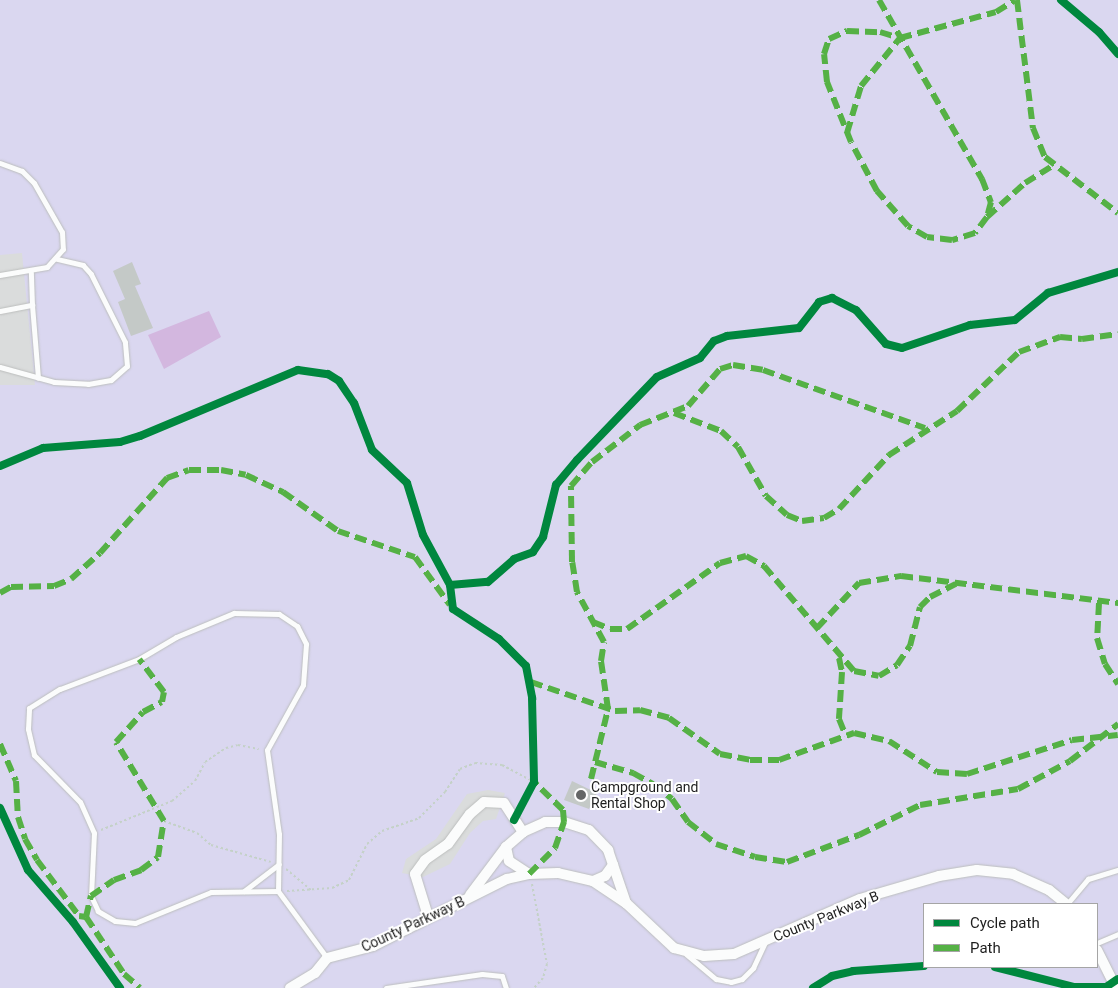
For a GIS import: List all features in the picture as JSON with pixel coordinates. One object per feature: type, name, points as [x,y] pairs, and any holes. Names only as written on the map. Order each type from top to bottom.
[{"type":"street","points":[[428,916],[415,874],[425,860],[448,844],[470,814],[484,802],[504,803],[523,832]]},
{"type":"street","name":"County Parkway B","points":[[469,898],[506,847],[523,832],[545,822],[576,824],[589,830],[608,850],[626,903]]},
{"type":"street","points":[[506,847],[508,861],[529,874]]},
{"type":"street","points":[[594,881],[605,876],[613,865]]},
{"type":"street","name":"County Parkway B","points":[[327,958],[373,946],[428,916],[469,898],[507,878],[529,874],[558,873],[594,881],[626,903],[660,939],[686,954],[734,954],[860,900],[939,876],[977,870],[1013,874],[1049,890],[1065,903]]},
{"type":"street","points":[[1098,952],[1116,988]]},
{"type":"street","points":[[290,988],[315,974],[327,958]]},
{"type":"lane","points":[[0,163],[22,171],[34,183],[62,232],[63,249],[57,259],[31,272],[0,275]]},
{"type":"lane","points":[[0,367],[38,378],[70,384],[100,383],[123,373],[129,358],[125,342],[91,274],[83,265],[57,259]]},
{"type":"lane","points":[[31,272],[38,378]]},
{"type":"lane","points":[[0,311],[32,305]]},
{"type":"lane","points":[[278,891],[211,892],[135,923],[115,921],[98,911],[91,896],[94,833],[80,802],[34,755],[28,729],[29,708],[60,689],[140,659],[176,637],[234,613],[279,614],[297,626],[306,644],[307,667],[292,707],[267,750],[279,834],[278,891],[327,958]]},
{"type":"lane","points":[[243,891],[279,864]]},
{"type":"lane","points":[[1067,903],[1088,880],[1118,870]]},
{"type":"lane","points":[[1098,943],[1118,934]]},
{"type":"lane","points":[[686,954],[716,979],[731,982],[742,979],[753,968],[766,940]]},
{"type":"lane","points":[[386,988],[482,974],[502,976],[506,988]]},
{"type":"path","points":[[94,833],[172,801],[195,781],[205,762],[226,748],[238,745],[267,750]]},
{"type":"path","points":[[278,891],[332,888],[349,880],[367,844],[382,831],[419,818],[445,792],[460,769],[475,763],[502,765],[534,782]]},
{"type":"path","points":[[530,790],[534,782],[534,772]]},
{"type":"path","points":[[164,821],[197,833],[211,845],[279,864],[311,890]]},
{"type":"path","points":[[529,874],[547,964],[543,978],[534,988]]},
{"type":"shaded area","points":[[0,0],[1118,0],[1118,988],[0,988]]},
{"type":"shaded area","points":[[22,253],[35,385],[0,385],[0,255]]},
{"type":"shaded area","points":[[209,311],[221,337],[164,369],[148,335]]},
{"type":"shaded area","points":[[488,790],[505,793],[496,819],[483,821],[470,833],[450,864],[423,877],[402,873],[406,859],[436,839],[467,794]]},
{"type":"building","points":[[132,262],[141,284],[135,286],[153,328],[131,336],[118,302],[125,299],[113,271]]},
{"type":"building","name":"Campground and Rental Shop","points":[[572,781],[597,793],[589,809],[564,800]]},
{"type":"marked path","points":[[879,0],[982,179],[991,202],[987,217],[975,233],[952,240],[927,237],[908,226],[877,191],[851,142],[827,82],[824,54],[829,39],[847,31],[880,32],[900,38]]},
{"type":"marked path","points":[[847,133],[861,86],[900,38],[996,12],[1015,0]]},
{"type":"marked path","points":[[1017,0],[1033,128],[1045,157],[1118,213]]},
{"type":"marked path","points":[[987,217],[1025,183],[1055,164]]},
{"type":"marked path","points":[[674,413],[721,431],[738,447],[766,496],[787,515],[802,521],[824,518],[839,509],[889,455],[957,411],[1019,352],[1060,337],[1082,339],[1118,334]]},
{"type":"marked path","points":[[591,779],[608,709],[601,661],[604,642],[577,592],[572,562],[571,486],[592,462],[640,425],[688,406],[720,369],[733,365],[763,370],[925,428]]},
{"type":"marked path","points":[[0,593],[11,587],[54,586],[71,579],[100,553],[167,478],[189,470],[221,470],[246,475],[283,492],[338,531],[415,557],[450,605]]},
{"type":"marked path","points":[[593,622],[610,629],[627,629],[720,563],[746,556],[764,566],[854,671],[879,676],[897,665],[910,646],[920,607],[930,597],[956,584]]},
{"type":"marked path","points":[[817,628],[859,583],[901,576],[1118,603]]},
{"type":"marked path","points":[[1099,603],[1097,638],[1105,664],[1118,684]]},
{"type":"marked path","points":[[839,658],[842,672],[839,719],[846,736]]},
{"type":"marked path","points":[[86,917],[91,896],[114,880],[141,870],[158,857],[164,821],[116,742],[143,712],[162,702],[164,692],[139,659]]},
{"type":"marked path","points":[[531,682],[615,711],[640,710],[669,718],[720,754],[750,760],[779,760],[854,733],[889,741],[937,772],[967,774],[1072,740],[1118,735]]},
{"type":"marked path","points":[[595,762],[633,773],[653,784],[672,799],[688,822],[716,844],[755,857],[787,862],[859,835],[920,805],[1018,789],[1070,761],[1118,724]]},
{"type":"marked path","points":[[0,744],[16,781],[18,817],[25,839],[37,860],[79,916],[86,917],[124,974],[140,988]]},
{"type":"marked path","points":[[529,874],[555,848],[564,822],[563,810],[534,782]]},
{"type":"cycle path","points":[[1061,0],[1099,32],[1118,54]]},
{"type":"cycle path","points":[[450,585],[488,582],[514,559],[533,552],[543,537],[556,485],[577,460],[657,377],[700,358],[714,341],[727,336],[799,328],[819,302],[832,298],[856,310],[886,344],[902,348],[970,325],[1015,320],[1048,293],[1118,272]]},
{"type":"cycle path","points":[[0,466],[43,448],[120,442],[140,436],[298,370],[328,374],[339,381],[354,403],[372,450],[407,483],[423,535],[450,585],[453,609],[499,639],[526,666],[532,698],[534,782],[514,820]]},
{"type":"cycle path","points":[[0,808],[28,870],[73,922],[120,988]]},
{"type":"cycle path","points":[[813,988],[832,976],[853,971],[923,966]]},
{"type":"cycle path","points":[[999,968],[1074,987],[1106,987],[1118,979]]},
{"type":"place","name":"Campground and Rental Shop","points":[[581,795]]}]
